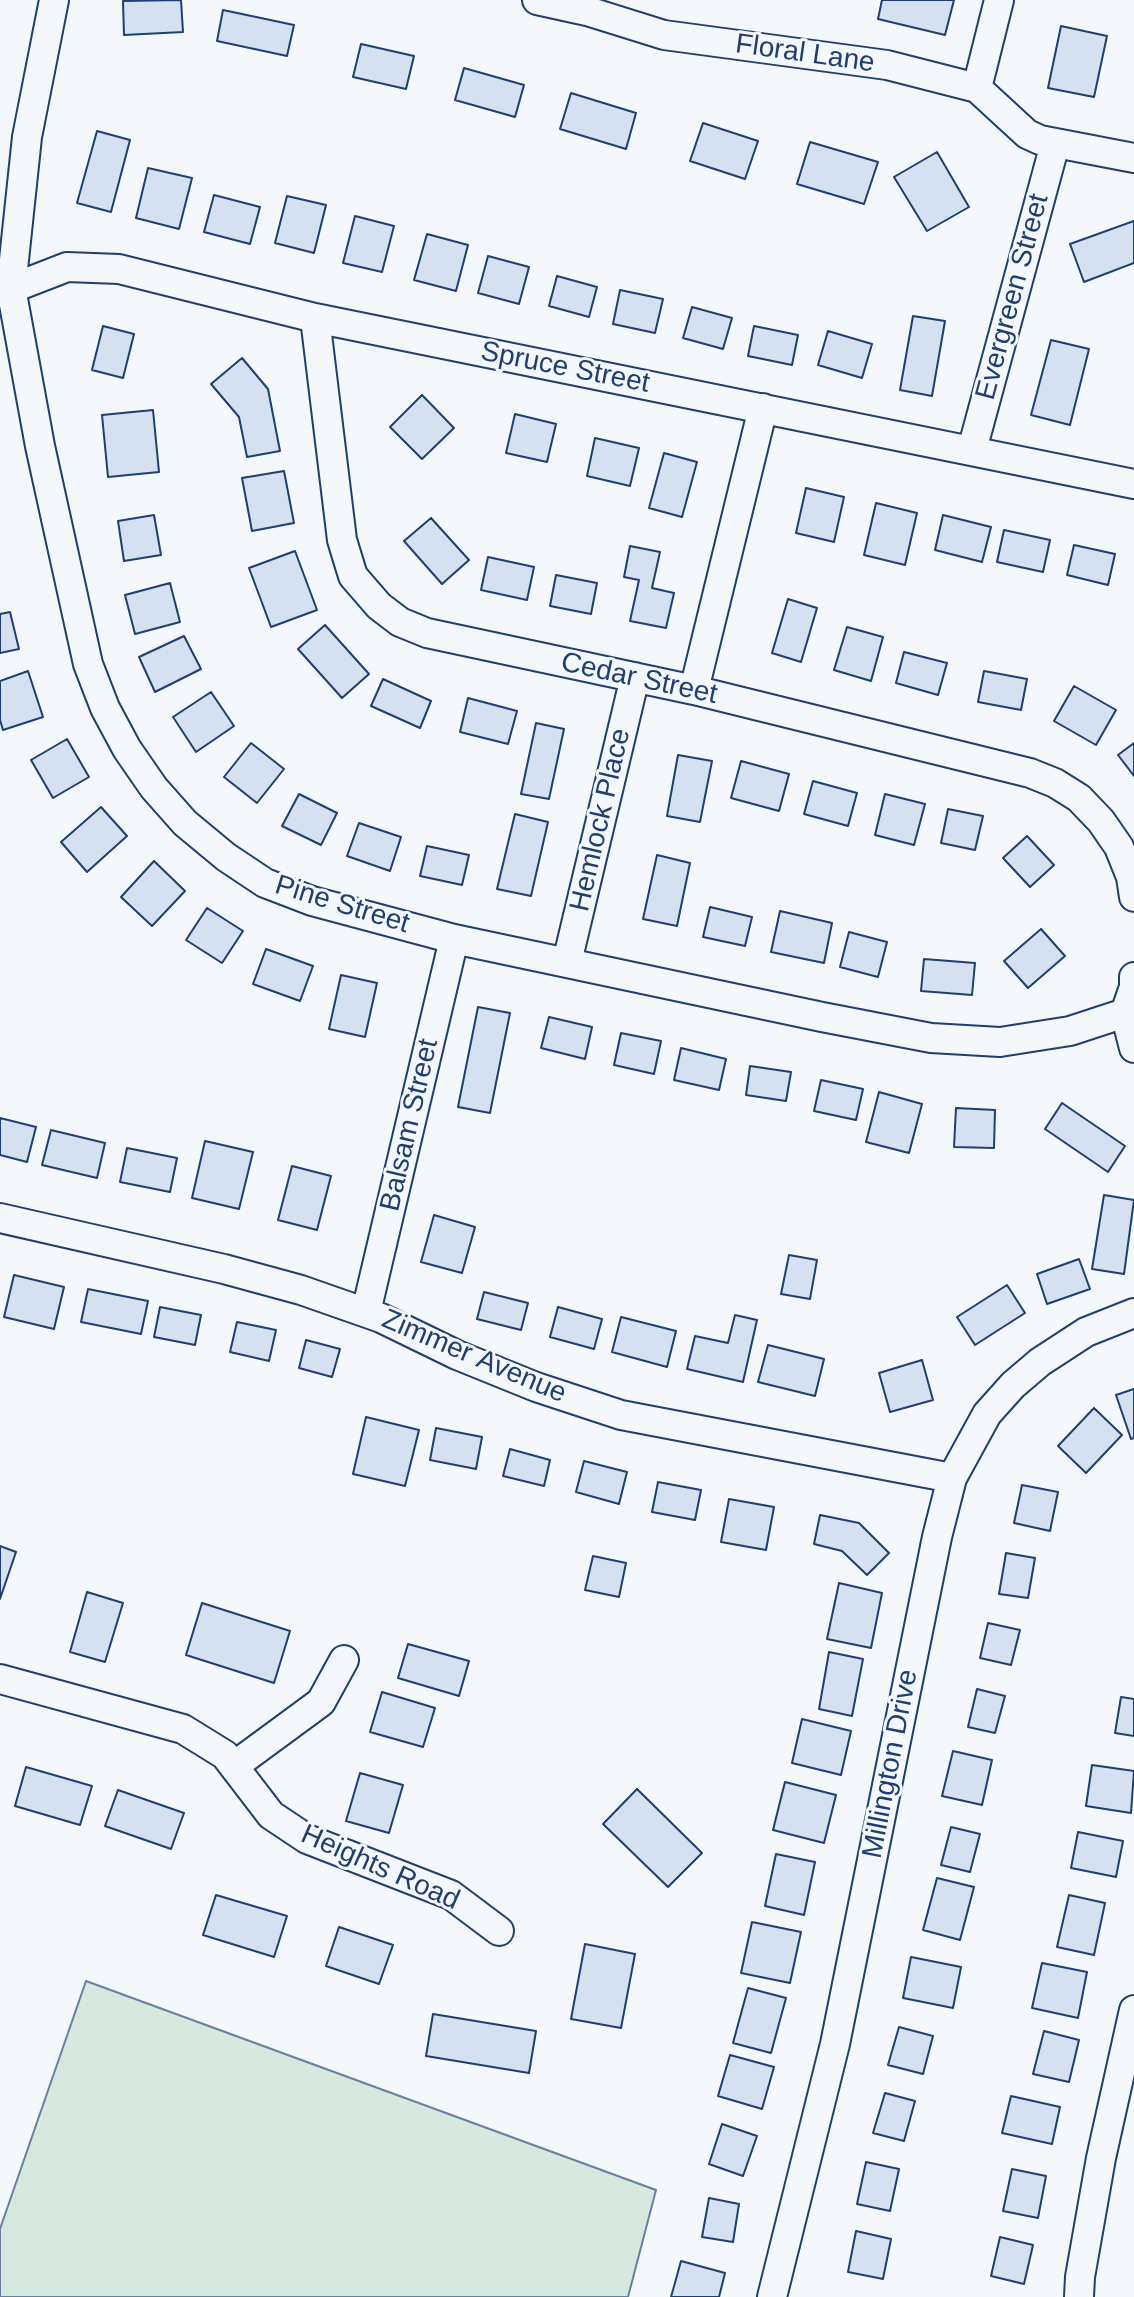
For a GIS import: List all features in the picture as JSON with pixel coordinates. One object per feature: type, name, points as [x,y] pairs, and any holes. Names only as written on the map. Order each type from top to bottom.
[{"type":"street","name":"Pine Street","points":[[54,0],[27,137],[6,290],[88,664],[105,708],[127,749],[154,788],[185,823],[226,857],[265,883],[312,901],[454,939],[931,1038],[1000,1042],[1070,1031],[1125,1013]]},
{"type":"street","name":"Floral Lane","points":[[537,0],[588,6],[664,35],[887,65],[977,88],[1027,134],[1055,144],[1134,158]]},
{"type":"street","points":[[977,88],[999,0]]},
{"type":"street","name":"Evergreen Street","points":[[972,450],[1055,144]]},
{"type":"street","name":"Spruce Street","points":[[6,290],[67,267],[119,269],[315,318],[1134,484]]},
{"type":"street","name":"Cedar Street","points":[[315,318],[342,540],[353,576],[379,606],[400,622],[427,633],[694,690],[1030,773],[1055,783],[1079,798],[1101,821],[1119,847],[1131,877],[1134,897]]},
{"type":"street","points":[[694,690],[763,408]]},
{"type":"street","name":"Hemlock Place","points":[[567,962],[635,677]]},
{"type":"street","name":"Balsam Street","points":[[366,1312],[454,939]]},
{"type":"street","points":[[1134,977],[1134,987],[1125,1013],[1134,1048]]},
{"type":"street","name":"Zimmer Avenue","points":[[0,1218],[224,1269],[301,1290],[366,1312],[523,1382],[621,1415],[952,1478]]},
{"type":"street","name":"Millington Drive","points":[[772,2297],[835,2044],[934,1552],[952,1478],[987,1414],[1013,1385],[1040,1362],[1086,1332],[1134,1313]]},
{"type":"street","points":[[234,1766],[321,1702],[344,1660]]},
{"type":"street","name":"Heights Road","points":[[0,1679],[183,1729],[225,1755],[271,1815],[307,1839],[451,1895],[499,1931]]},
{"type":"street","points":[[1079,2297],[1101,2158],[1134,2010]]},
{"type":"shaded area","points":[[86,1981],[656,2190],[628,2297],[0,2297],[0,2229]]},
{"type":"building","points":[[181,0],[183,32],[124,35],[123,1]]},
{"type":"building","points":[[882,0],[954,0],[945,35],[878,19]]},
{"type":"building","points":[[223,10],[294,25],[287,56],[217,41]]},
{"type":"building","points":[[1061,26],[1107,36],[1094,97],[1048,88]]},
{"type":"building","points":[[361,44],[414,56],[406,89],[353,77]]},
{"type":"building","points":[[464,68],[524,85],[515,117],[455,100]]},
{"type":"building","points":[[571,93],[636,113],[626,149],[560,129]]},
{"type":"building","points":[[703,123],[758,141],[745,179],[690,161]]},
{"type":"building","points":[[97,131],[130,140],[111,212],[77,203]]},
{"type":"building","points":[[810,142],[878,162],[864,204],[797,184]]},
{"type":"building","points":[[937,152],[969,207],[927,231],[894,177]]},
{"type":"building","points":[[148,168],[192,178],[179,229],[136,218]]},
{"type":"building","points":[[214,195],[260,207],[250,244],[204,232]]},
{"type":"building","points":[[287,196],[326,205],[314,253],[275,243]]},
{"type":"building","points":[[355,216],[394,226],[382,272],[343,263]]},
{"type":"building","points":[[1134,221],[1134,263],[1084,282],[1070,244]]},
{"type":"building","points":[[427,234],[468,245],[456,291],[414,280]]},
{"type":"building","points":[[488,256],[529,267],[519,304],[478,293]]},
{"type":"building","points":[[557,276],[597,287],[589,317],[549,306]]},
{"type":"building","points":[[620,290],[663,299],[655,333],[613,324]]},
{"type":"building","points":[[692,307],[732,318],[723,349],[683,338]]},
{"type":"building","points":[[913,316],[945,321],[932,396],[900,390]]},
{"type":"building","points":[[103,326],[134,334],[123,378],[92,370]]},
{"type":"building","points":[[754,326],[798,335],[792,365],[748,356]]},
{"type":"building","points":[[828,331],[872,344],[862,378],[818,365]]},
{"type":"building","points":[[1051,340],[1089,349],[1070,425],[1031,415]]},
{"type":"building","points":[[242,358],[268,389],[280,451],[247,457],[239,417],[211,384]]},
{"type":"building","points":[[422,395],[454,428],[422,459],[390,427]]},
{"type":"building","points":[[153,410],[159,472],[108,477],[102,415]]},
{"type":"building","points":[[515,414],[556,424],[547,462],[506,453]]},
{"type":"building","points":[[595,438],[639,448],[630,486],[587,476]]},
{"type":"building","points":[[664,453],[697,462],[682,517],[649,508]]},
{"type":"building","points":[[284,471],[294,523],[252,531],[242,478]]},
{"type":"building","points":[[806,488],[844,497],[834,542],[796,533]]},
{"type":"building","points":[[876,503],[917,513],[905,565],[864,555]]},
{"type":"building","points":[[154,515],[161,555],[124,561],[118,521]]},
{"type":"building","points":[[943,515],[991,527],[982,562],[935,550]]},
{"type":"building","points":[[431,518],[469,560],[442,584],[404,541]]},
{"type":"building","points":[[1004,530],[1050,540],[1043,572],[997,562]]},
{"type":"building","points":[[1074,545],[1115,554],[1108,585],[1067,575]]},
{"type":"building","points":[[630,546],[660,552],[652,588],[674,593],[666,628],[630,621],[639,580],[624,577]]},
{"type":"building","points":[[295,551],[317,610],[271,627],[249,568]]},
{"type":"building","points":[[488,557],[534,567],[527,600],[481,590]]},
{"type":"building","points":[[556,575],[597,583],[591,614],[550,606]]},
{"type":"building","points":[[170,583],[180,622],[135,634],[125,595]]},
{"type":"building","points":[[788,599],[817,608],[801,662],[772,653]]},
{"type":"building","points":[[10,612],[19,649],[0,653],[0,614]]},
{"type":"building","points":[[325,625],[369,674],[342,698],[298,649]]},
{"type":"building","points":[[847,627],[883,637],[871,681],[834,670]]},
{"type":"building","points":[[184,636],[201,669],[155,692],[139,657]]},
{"type":"building","points":[[904,652],[947,663],[938,695],[896,683]]},
{"type":"building","points":[[28,671],[43,717],[3,730],[0,681]]},
{"type":"building","points":[[984,671],[1027,679],[1021,710],[978,702]]},
{"type":"building","points":[[383,679],[431,701],[420,728],[371,706]]},
{"type":"building","points":[[1074,686],[1116,710],[1096,745],[1054,721]]},
{"type":"building","points":[[211,692],[234,726],[196,752],[173,717]]},
{"type":"building","points":[[468,698],[517,711],[508,744],[460,732]]},
{"type":"building","points":[[536,723],[564,729],[549,799],[521,794]]},
{"type":"building","points":[[67,739],[89,777],[53,798],[31,760]]},
{"type":"building","points":[[251,743],[284,769],[257,803],[224,777]]},
{"type":"building","points":[[1134,743],[1134,776],[1118,755]]},
{"type":"building","points":[[678,755],[712,761],[700,822],[667,816]]},
{"type":"building","points":[[741,761],[789,774],[779,811],[731,798]]},
{"type":"building","points":[[813,781],[857,793],[848,826],[804,814]]},
{"type":"building","points":[[299,794],[337,813],[321,845],[282,826]]},
{"type":"building","points":[[885,794],[925,804],[914,845],[875,835]]},
{"type":"building","points":[[101,807],[127,836],[87,872],[61,842]]},
{"type":"building","points":[[948,809],[983,816],[975,850],[941,843]]},
{"type":"building","points":[[515,814],[548,822],[531,896],[497,889]]},
{"type":"building","points":[[359,823],[401,837],[390,871],[347,856]]},
{"type":"building","points":[[1027,836],[1054,865],[1030,887],[1003,858]]},
{"type":"building","points":[[427,846],[469,855],[462,885],[420,876]]},
{"type":"building","points":[[657,855],[690,863],[677,926],[643,919]]},
{"type":"building","points":[[154,861],[185,891],[152,926],[121,897]]},
{"type":"building","points":[[710,907],[752,917],[745,946],[703,937]]},
{"type":"building","points":[[207,908],[243,931],[222,963],[186,940]]},
{"type":"building","points":[[780,911],[832,923],[824,963],[771,952]]},
{"type":"building","points":[[1041,929],[1065,956],[1028,988],[1004,961]]},
{"type":"building","points":[[849,932],[887,942],[878,977],[840,967]]},
{"type":"building","points":[[266,949],[313,966],[300,1001],[253,984]]},
{"type":"building","points":[[924,959],[975,963],[972,995],[921,991]]},
{"type":"building","points":[[341,975],[377,983],[365,1037],[329,1029]]},
{"type":"building","points":[[478,1007],[510,1013],[490,1113],[458,1107]]},
{"type":"building","points":[[549,1017],[592,1027],[585,1059],[541,1048]]},
{"type":"building","points":[[621,1033],[661,1041],[654,1074],[614,1065]]},
{"type":"building","points":[[681,1048],[726,1059],[719,1090],[674,1080]]},
{"type":"building","points":[[750,1066],[791,1072],[786,1101],[746,1095]]},
{"type":"building","points":[[821,1080],[863,1089],[856,1120],[814,1111]]},
{"type":"building","points":[[879,1092],[922,1104],[909,1153],[866,1142]]},
{"type":"building","points":[[1062,1103],[1125,1146],[1108,1172],[1045,1129]]},
{"type":"building","points":[[956,1108],[995,1110],[994,1148],[954,1147]]},
{"type":"building","points":[[0,1118],[36,1127],[27,1162],[0,1155]]},
{"type":"building","points":[[51,1130],[105,1143],[97,1178],[42,1165]]},
{"type":"building","points":[[205,1141],[253,1152],[239,1209],[192,1198]]},
{"type":"building","points":[[127,1148],[177,1158],[170,1192],[120,1182]]},
{"type":"building","points":[[292,1166],[331,1176],[317,1230],[278,1220]]},
{"type":"building","points":[[1104,1195],[1134,1200],[1124,1274],[1092,1269]]},
{"type":"building","points":[[434,1215],[475,1227],[462,1273],[421,1262]]},
{"type":"building","points":[[789,1255],[817,1260],[810,1299],[781,1294]]},
{"type":"building","points":[[1079,1259],[1090,1289],[1047,1304],[1037,1274]]},
{"type":"building","points":[[14,1275],[64,1287],[54,1329],[4,1317]]},
{"type":"building","points":[[1007,1285],[1025,1313],[975,1345],[957,1317]]},
{"type":"building","points":[[88,1289],[148,1301],[141,1334],[81,1322]]},
{"type":"building","points":[[484,1292],[528,1303],[521,1330],[477,1319]]},
{"type":"building","points":[[160,1307],[201,1315],[195,1345],[154,1337]]},
{"type":"building","points":[[558,1307],[602,1319],[594,1349],[550,1337]]},
{"type":"building","points":[[735,1315],[757,1320],[743,1382],[687,1369],[695,1336],[728,1343]]},
{"type":"building","points":[[621,1317],[676,1331],[667,1367],[612,1352]]},
{"type":"building","points":[[237,1322],[276,1330],[269,1361],[230,1352]]},
{"type":"building","points":[[306,1340],[340,1349],[332,1377],[299,1368]]},
{"type":"building","points":[[768,1345],[824,1359],[815,1396],[758,1382]]},
{"type":"building","points":[[922,1360],[933,1400],[890,1412],[879,1373]]},
{"type":"building","points":[[1134,1389],[1134,1438],[1131,1439],[1116,1395]]},
{"type":"building","points":[[1094,1408],[1122,1435],[1086,1473],[1058,1446]]},
{"type":"building","points":[[366,1417],[419,1430],[405,1486],[353,1474]]},
{"type":"building","points":[[436,1428],[482,1437],[476,1469],[430,1460]]},
{"type":"building","points":[[510,1449],[550,1460],[544,1486],[503,1476]]},
{"type":"building","points":[[584,1461],[627,1472],[619,1504],[576,1492]]},
{"type":"building","points":[[658,1482],[701,1490],[695,1520],[652,1512]]},
{"type":"building","points":[[1022,1485],[1058,1492],[1050,1531],[1014,1523]]},
{"type":"building","points":[[729,1499],[774,1507],[766,1550],[721,1542]]},
{"type":"building","points":[[820,1515],[859,1523],[889,1553],[867,1575],[842,1551],[814,1544]]},
{"type":"building","points":[[0,1546],[16,1552],[0,1599]]},
{"type":"building","points":[[1006,1553],[1035,1558],[1028,1598],[999,1594]]},
{"type":"building","points":[[593,1556],[626,1563],[619,1597],[585,1590]]},
{"type":"building","points":[[839,1583],[882,1593],[871,1648],[827,1639]]},
{"type":"building","points":[[87,1592],[123,1603],[105,1662],[70,1652]]},
{"type":"building","points":[[202,1603],[290,1631],[274,1683],[186,1655]]},
{"type":"building","points":[[988,1623],[1020,1630],[1011,1665],[980,1658]]},
{"type":"building","points":[[408,1644],[469,1661],[459,1696],[398,1678]]},
{"type":"building","points":[[829,1652],[863,1659],[852,1716],[819,1709]]},
{"type":"building","points":[[977,1689],[1005,1696],[995,1733],[968,1727]]},
{"type":"building","points":[[382,1692],[435,1708],[423,1747],[370,1732]]},
{"type":"building","points":[[1121,1697],[1134,1699],[1134,1736],[1115,1733]]},
{"type":"building","points":[[802,1719],[851,1731],[841,1775],[792,1763]]},
{"type":"building","points":[[953,1751],[992,1760],[982,1805],[942,1796]]},
{"type":"building","points":[[1092,1765],[1134,1771],[1131,1813],[1086,1806]]},
{"type":"building","points":[[26,1767],[92,1786],[80,1825],[15,1806]]},
{"type":"building","points":[[360,1773],[403,1785],[389,1833],[346,1821]]},
{"type":"building","points":[[785,1782],[836,1795],[824,1843],[773,1830]]},
{"type":"building","points":[[637,1789],[702,1853],[668,1887],[603,1824]]},
{"type":"building","points":[[118,1790],[184,1813],[171,1849],[105,1826]]},
{"type":"building","points":[[951,1827],[980,1834],[970,1872],[941,1865]]},
{"type":"building","points":[[1078,1832],[1123,1841],[1116,1877],[1071,1868]]},
{"type":"building","points":[[776,1854],[815,1862],[804,1915],[765,1906]]},
{"type":"building","points":[[937,1878],[974,1887],[960,1940],[923,1930]]},
{"type":"building","points":[[216,1895],[287,1916],[274,1957],[203,1935]]},
{"type":"building","points":[[1069,1895],[1105,1903],[1094,1955],[1057,1947]]},
{"type":"building","points":[[752,1922],[801,1932],[790,1983],[741,1973]]},
{"type":"building","points":[[339,1927],[393,1945],[379,1984],[326,1966]]},
{"type":"building","points":[[585,1944],[635,1954],[621,2028],[571,2019]]},
{"type":"building","points":[[911,1957],[961,1967],[953,2008],[903,1998]]},
{"type":"building","points":[[1042,1963],[1087,1972],[1078,2018],[1032,2008]]},
{"type":"building","points":[[748,1988],[786,1998],[771,2053],[733,2043]]},
{"type":"building","points":[[433,2014],[536,2031],[529,2073],[426,2056]]},
{"type":"building","points":[[899,2027],[933,2036],[923,2074],[888,2065]]},
{"type":"building","points":[[1044,2031],[1079,2040],[1069,2082],[1033,2074]]},
{"type":"building","points":[[730,2055],[774,2067],[762,2109],[718,2096]]},
{"type":"building","points":[[885,2093],[915,2101],[904,2141],[873,2133]]},
{"type":"building","points":[[1011,2096],[1060,2107],[1052,2144],[1002,2133]]},
{"type":"building","points":[[722,2124],[757,2136],[743,2176],[709,2164]]},
{"type":"building","points":[[866,2162],[899,2169],[890,2211],[857,2204]]},
{"type":"building","points":[[1012,2169],[1046,2176],[1038,2218],[1003,2211]]},
{"type":"building","points":[[709,2198],[739,2204],[733,2242],[702,2237]]},
{"type":"building","points":[[856,2231],[891,2239],[883,2279],[848,2272]]},
{"type":"building","points":[[1000,2237],[1033,2245],[1024,2284],[991,2276]]},
{"type":"building","points":[[681,2261],[725,2273],[719,2297],[671,2297]]}]
